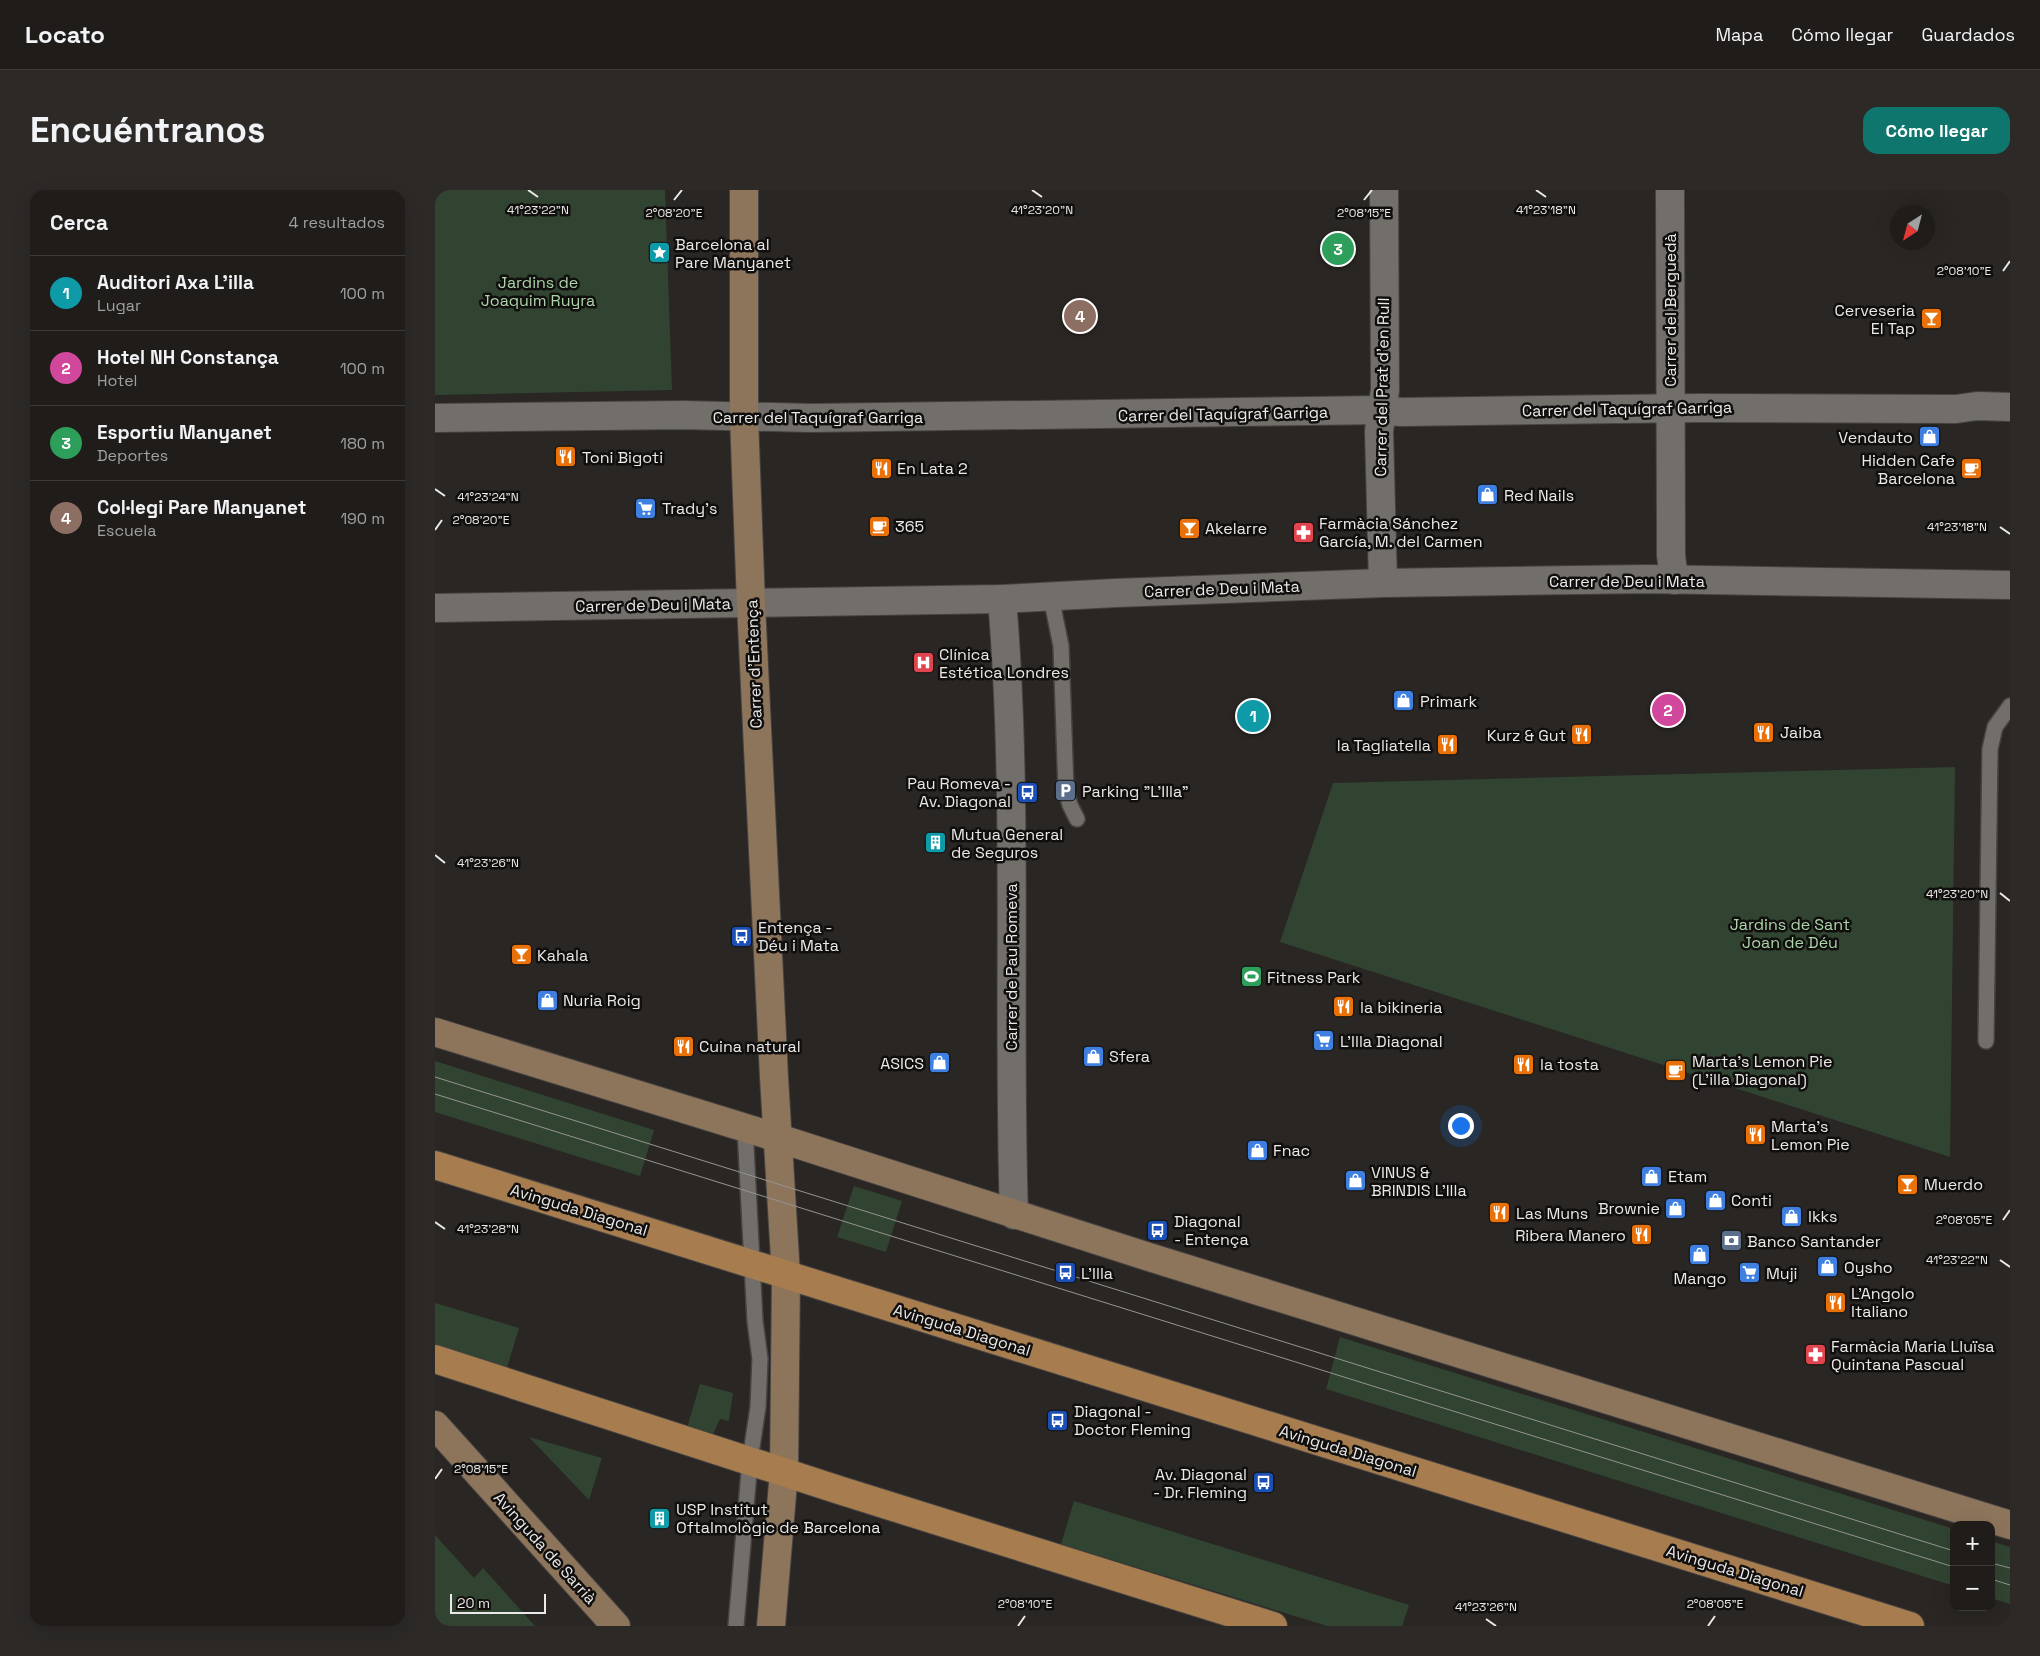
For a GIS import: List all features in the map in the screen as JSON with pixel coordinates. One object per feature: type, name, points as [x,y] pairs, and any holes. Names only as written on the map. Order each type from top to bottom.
[{"type":"main road","name":"Carrer d'Entença","points":[[744,190],[744,417],[751,604],[778,1138]]},
{"type":"main road","points":[[435,1032],[2010,1525]]},
{"type":"main road","points":[[771,1626],[784,1471],[786,1275],[778,1138]]},
{"type":"main road","name":"Avinguda Diagonal","points":[[435,1165],[1910,1626]]},
{"type":"main road","points":[[435,1360],[1273,1626]]},
{"type":"main road","name":"Avinguda de Sarrià","points":[[435,1425],[616,1626]]},
{"type":"street","name":"Carrer del Prat d'en Rull","points":[[1383,583],[1379,431],[1385,390],[1384,190]]},
{"type":"street","name":"Carrer del Berguedà","points":[[1670,190],[1671,555],[1674,580]]},
{"type":"street","name":"Carrer del Taquígraf Garriga","points":[[435,418],[677,416],[812,418],[1381,410],[1401,412],[2010,407]]},
{"type":"street","name":"Carrer de Deu i Mata","points":[[435,608],[1002,599],[1115,592],[1383,583],[1674,580],[2010,585]]},
{"type":"street","name":"Carrer de Pau Romeva","points":[[1002,599],[1006,646],[1011,795],[1012,1133],[1015,1215]]},
{"type":"lane","points":[[1051,597],[1061,646],[1066,791],[1077,819]]},
{"type":"lane","points":[[1986,1042],[1990,749],[1995,727],[2010,706]]},
{"type":"lane","points":[[737,1626],[750,1460],[758,1407],[759,1359],[755,1321],[745,1128]]},
{"type":"green space","name":"Jardins de Joaquim Ruyra","points":[[435,190],[665,190],[672,390],[435,395]]},
{"type":"green space","name":"Jardins de Sant Joan de Déu","points":[[1955,767],[1950,1157],[1280,942],[1333,783]]},
{"type":"green space","points":[[435,1061],[654,1130],[640,1176],[435,1112]]},
{"type":"green space","points":[[854,1186],[902,1201],[886,1252],[837,1237]]},
{"type":"green space","points":[[435,1303],[519,1328],[506,1371],[435,1348]]},
{"type":"green space","points":[[1340,1337],[1950,1528],[1950,1585],[1326,1389]]},
{"type":"green space","points":[[700,1384],[733,1393],[729,1421],[720,1419],[712,1436],[687,1428]]},
{"type":"green space","points":[[529,1437],[602,1458],[589,1500]]},
{"type":"green space","points":[[1074,1501],[1409,1605],[1402,1626],[1327,1626],[1061,1544]]},
{"type":"green space","points":[[435,1535],[474,1578],[483,1568],[535,1626],[435,1626]]},
{"type":"green space","points":[[1995,1542],[2010,1547],[2010,1604],[1995,1599]]},
{"type":"tram line","points":[[435,1077],[1950,1550]]},
{"type":"tram line","points":[[435,1094],[1951,1566]]},
{"type":"tram line","points":[[1995,1564],[2010,1568]]},
{"type":"tram line","points":[[1995,1580],[2010,1585]]},
{"type":"place","name":"Esportiu Manyanet","points":[[1338,249]]},
{"type":"place","name":"Barcelona al Pare Manyanet","points":[[659,253]]},
{"type":"place","name":"Col·legi Pare Manyanet","points":[[1080,316]]},
{"type":"place","name":"Cerveseria El Tap","points":[[1931,319]]},
{"type":"place","name":"Vendauto","points":[[1929,437]]},
{"type":"place","name":"Toni Bigoti","points":[[566,457]]},
{"type":"place","name":"En Lata 2","points":[[881,468]]},
{"type":"place","name":"Hidden Cafe Barcelona","points":[[1971,469]]},
{"type":"place","name":"Red Nails","points":[[1488,495]]},
{"type":"place","name":"Trady's","points":[[646,508]]},
{"type":"place","name":"365","points":[[879,526]]},
{"type":"place","name":"Akelarre","points":[[1189,528]]},
{"type":"place","name":"Farmàcia Sánchez García, M. del Carmen","points":[[1303,532]]},
{"type":"place","name":"Clínica Estética Londres","points":[[923,663]]},
{"type":"place","name":"Primark","points":[[1404,701]]},
{"type":"place","name":"Hotel NH Constança","points":[[1668,710]]},
{"type":"place","name":"Auditori Axa L’illa","points":[[1253,716]]},
{"type":"place","name":"Jaiba","points":[[1764,732]]},
{"type":"place","name":"Kurz & Gut","points":[[1582,735]]},
{"type":"place","name":"la Tagliatella","points":[[1447,745]]},
{"type":"place","name":"Parking \"L'Illa\"","points":[[1066,791]]},
{"type":"place","name":"Pau Romeva - Av. Diagonal","points":[[1027,792]]},
{"type":"place","name":"Mutua General de Seguros","points":[[935,843]]},
{"type":"place","name":"Entença - Déu i Mata","points":[[742,936]]},
{"type":"place","name":"Kahala","points":[[521,955]]},
{"type":"place","name":"Fitness Park","points":[[1251,977]]},
{"type":"place","name":"Nuria Roig","points":[[547,1000]]},
{"type":"place","name":"la bikineria","points":[[1344,1007]]},
{"type":"place","name":"L'Illa Diagonal","points":[[1324,1041]]},
{"type":"place","name":"Cuina natural","points":[[683,1046]]},
{"type":"place","name":"Sfera","points":[[1093,1056]]},
{"type":"place","name":"ASICS","points":[[940,1063]]},
{"type":"place","name":"la tosta","points":[[1524,1064]]},
{"type":"place","name":"Marta's Lemon Pie (L'illa Diagonal)","points":[[1676,1070]]},
{"type":"place","name":"Marta's Lemon Pie","points":[[1755,1135]]},
{"type":"place","name":"Fnac","points":[[1257,1150]]},
{"type":"place","name":"Etam","points":[[1652,1176]]},
{"type":"place","name":"VINUS & BRINDIS L'Illa","points":[[1355,1181]]},
{"type":"place","name":"Muerdo","points":[[1908,1184]]},
{"type":"place","name":"Conti","points":[[1715,1200]]},
{"type":"place","name":"Brownie","points":[[1676,1208]]},
{"type":"place","name":"Las Muns","points":[[1500,1213]]},
{"type":"place","name":"Ikks","points":[[1792,1216]]},
{"type":"place","name":"Diagonal - Entença","points":[[1158,1230]]},
{"type":"place","name":"Ribera Manero","points":[[1642,1235]]},
{"type":"place","name":"Banco Santander","points":[[1731,1241]]},
{"type":"place","name":"Mango","points":[[1700,1254]]},
{"type":"place","name":"Oysho","points":[[1828,1267]]},
{"type":"place","name":"L'Illa","points":[[1065,1273]]},
{"type":"place","name":"Muji","points":[[1750,1273]]},
{"type":"place","name":"L'Angolo Italiano","points":[[1835,1302]]},
{"type":"place","name":"Farmàcia Maria Lluïsa Quintana Pascual","points":[[1815,1355]]},
{"type":"place","name":"Diagonal - Doctor Fleming","points":[[1058,1420]]},
{"type":"place","name":"Av. Diagonal - Dr. Fleming","points":[[1263,1483]]},
{"type":"place","name":"USP Institut Oftalmològic de Barcelona","points":[[660,1518]]}]
